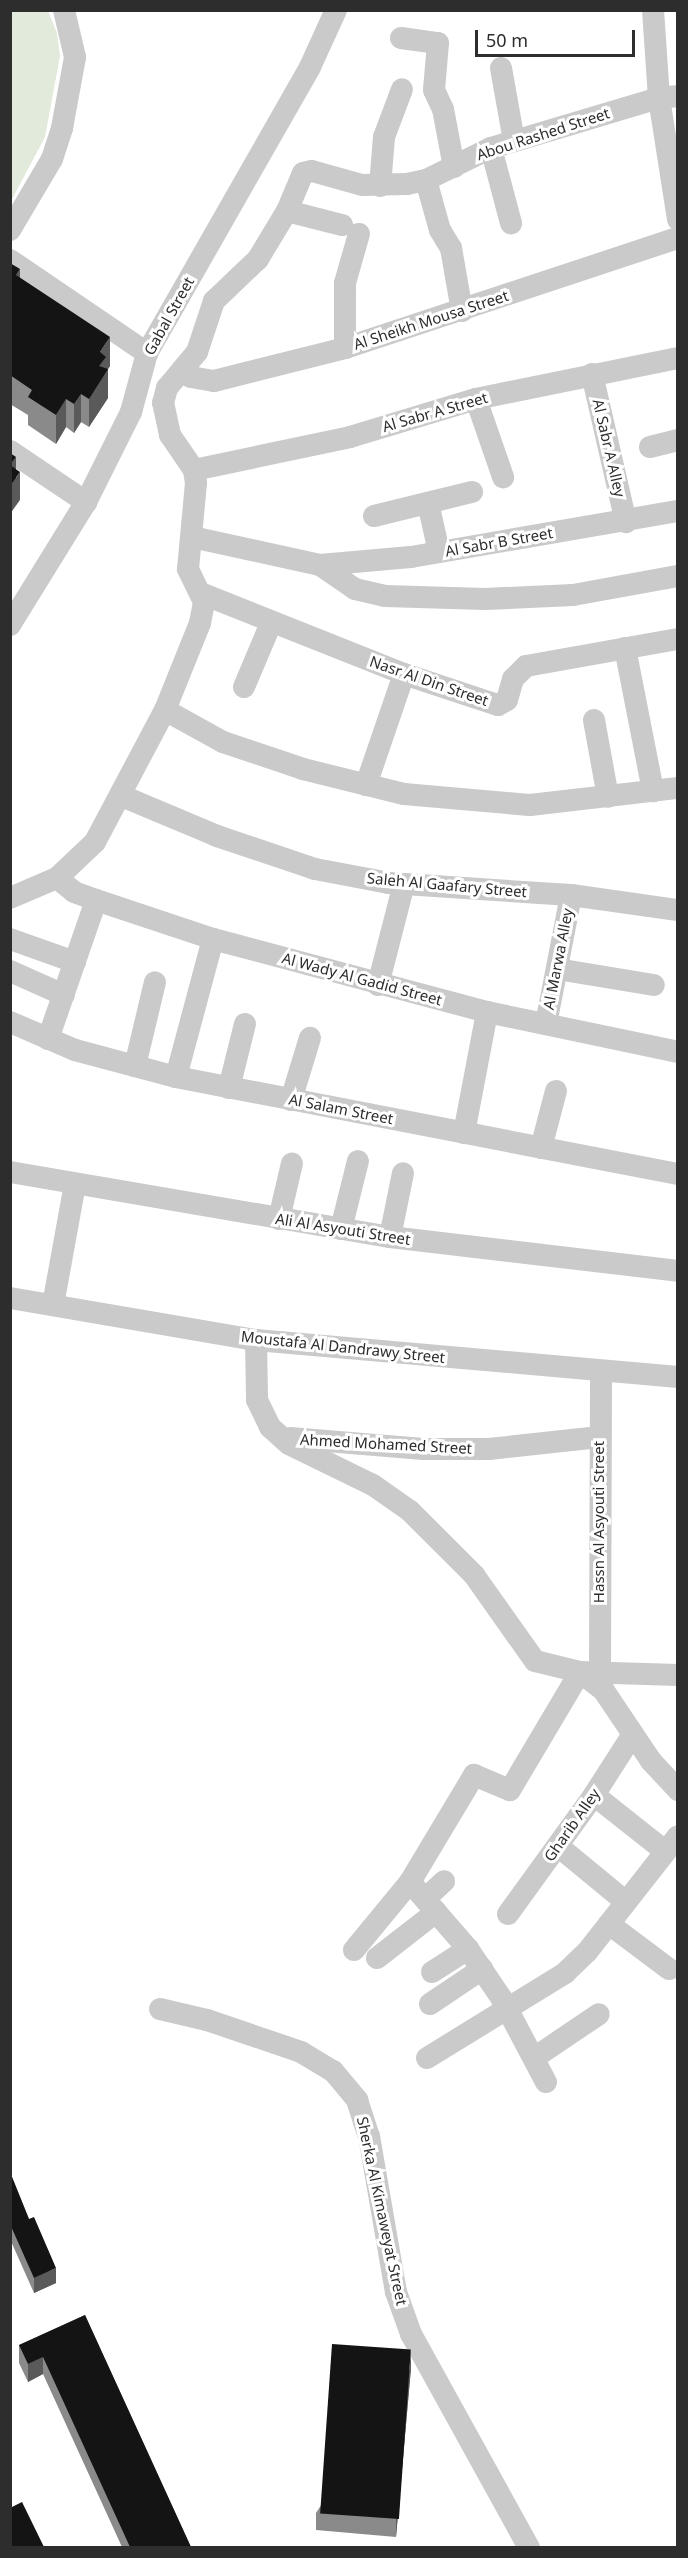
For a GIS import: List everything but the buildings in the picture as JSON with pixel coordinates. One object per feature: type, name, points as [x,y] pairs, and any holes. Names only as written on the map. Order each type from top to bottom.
[{"type":"street","points":[[10,230],[52,159],[62,128],[75,57],[64,10]]},
{"type":"street","name":"Gabal Street","points":[[10,625],[86,502],[130,412],[147,353],[310,67],[336,10]]},
{"type":"street","points":[[653,10],[668,97],[678,220]]},
{"type":"street","points":[[401,39],[438,44],[434,90],[443,109],[454,167]]},
{"type":"street","points":[[501,68],[514,141]]},
{"type":"street","points":[[380,186],[384,137],[402,88]]},
{"type":"street","name":"Abou Rashed Street","points":[[287,211],[306,171],[380,186],[426,180],[491,148],[668,97]]},
{"type":"street","points":[[491,148],[511,223]]},
{"type":"street","points":[[426,180],[440,230],[451,248],[462,311]]},
{"type":"street","points":[[12,900],[57,878],[95,842],[122,796],[165,710],[200,623],[203,594],[189,575],[194,470],[164,420],[168,388],[204,338],[214,301],[258,259],[287,211],[351,229],[345,283],[345,348]]},
{"type":"street","name":"Al Sheikh Mousa Street","points":[[183,369],[191,377],[214,381],[345,348],[678,238]]},
{"type":"street","points":[[10,260],[147,353]]},
{"type":"street","name":"Al Sabr A Street","points":[[194,470],[350,437],[476,399],[678,358]]},
{"type":"street","name":"Al Sabr A Alley","points":[[592,374],[626,522]]},
{"type":"street","points":[[476,399],[503,477]]},
{"type":"street","points":[[650,447],[678,440]]},
{"type":"street","points":[[10,451],[86,502]]},
{"type":"street","points":[[374,516],[472,492]]},
{"type":"street","points":[[428,502],[439,552]]},
{"type":"street","name":"Al Sabr B Street","points":[[320,565],[382,561],[626,522],[678,511]]},
{"type":"street","points":[[192,537],[320,565],[362,591],[410,598],[573,595],[678,576]]},
{"type":"street","name":"Nasr Al Din Street","points":[[203,594],[404,674],[498,705],[507,700],[513,679],[526,666],[678,639]]},
{"type":"street","points":[[244,687],[271,623]]},
{"type":"street","points":[[625,648],[653,791]]},
{"type":"street","points":[[366,785],[404,674]]},
{"type":"street","points":[[165,710],[223,742],[303,769],[404,794],[530,804],[678,788]]},
{"type":"street","points":[[594,720],[609,797]]},
{"type":"street","name":"Saleh Al Gaafary Street","points":[[122,796],[217,836],[315,869],[404,884],[571,895],[678,910]]},
{"type":"street","name":"Al Wady Al Gadid Street","points":[[57,878],[74,892],[96,900],[213,939],[378,985],[487,1012],[677,1047]]},
{"type":"street","points":[[378,985],[404,884]]},
{"type":"street","name":"Al Marwa Alley","points":[[546,1024],[571,895]]},
{"type":"street","points":[[48,1039],[96,900]]},
{"type":"street","points":[[10,939],[75,962]]},
{"type":"street","points":[[176,1077],[213,939]]},
{"type":"street","points":[[556,969],[654,986]]},
{"type":"street","points":[[10,971],[64,995]]},
{"type":"street","points":[[135,1066],[155,982]]},
{"type":"street","points":[[464,1133],[487,1012]]},
{"type":"street","name":"Al Salam Street","points":[[10,1022],[48,1039],[176,1077],[678,1174]]},
{"type":"street","points":[[229,1088],[245,1024]]},
{"type":"street","points":[[291,1100],[310,1038]]},
{"type":"street","points":[[541,1148],[556,1091]]},
{"type":"street","points":[[341,1229],[358,1161]]},
{"type":"street","points":[[279,1219],[292,1163]]},
{"type":"street","name":"Ali Al Asyouti Street","points":[[10,1172],[75,1185],[390,1237],[678,1271]]},
{"type":"street","points":[[390,1237],[403,1173]]},
{"type":"street","points":[[53,1305],[75,1185]]},
{"type":"street","name":"Moustafa Al Dandrawy Street","points":[[10,1298],[256,1340],[678,1377]]},
{"type":"street","points":[[256,1340],[257,1400],[266,1421],[280,1438],[373,1485],[410,1511],[474,1575],[535,1661],[590,1671],[678,1675]]},
{"type":"street","name":"Hassn Al Asyouti Street","points":[[590,1671],[601,1372]]},
{"type":"street","name":"Ahmed Mohamed Street","points":[[280,1438],[424,1449],[489,1449],[599,1437]]},
{"type":"street","points":[[590,1671],[633,1734],[678,1790]]},
{"type":"street","points":[[377,1958],[424,1898],[474,1774],[510,1790],[590,1671]]},
{"type":"street","name":"Gharib Alley","points":[[508,1914],[594,1795],[633,1734]]},
{"type":"street","points":[[427,2058],[565,1973],[609,1924],[671,1843],[594,1795]]},
{"type":"street","points":[[558,1846],[626,1902]]},
{"type":"street","points":[[354,1950],[444,1881]]},
{"type":"street","points":[[424,1898],[468,1949],[482,1969],[507,2009],[546,2082]]},
{"type":"street","points":[[609,1924],[669,1969]]},
{"type":"street","points":[[432,1972],[468,1949]]},
{"type":"street","points":[[429,2004],[482,1969]]},
{"type":"street","name":"Sherka Al Kimaweyat Street","points":[[160,2009],[207,2020],[301,2052],[333,2071],[357,2100],[369,2136],[396,2292],[411,2334],[529,2547]]},
{"type":"street","points":[[534,2058],[599,2014]]},
{"type":"green space","points":[[11,10],[48,11],[57,33],[60,56],[45,137],[11,201]]}]
